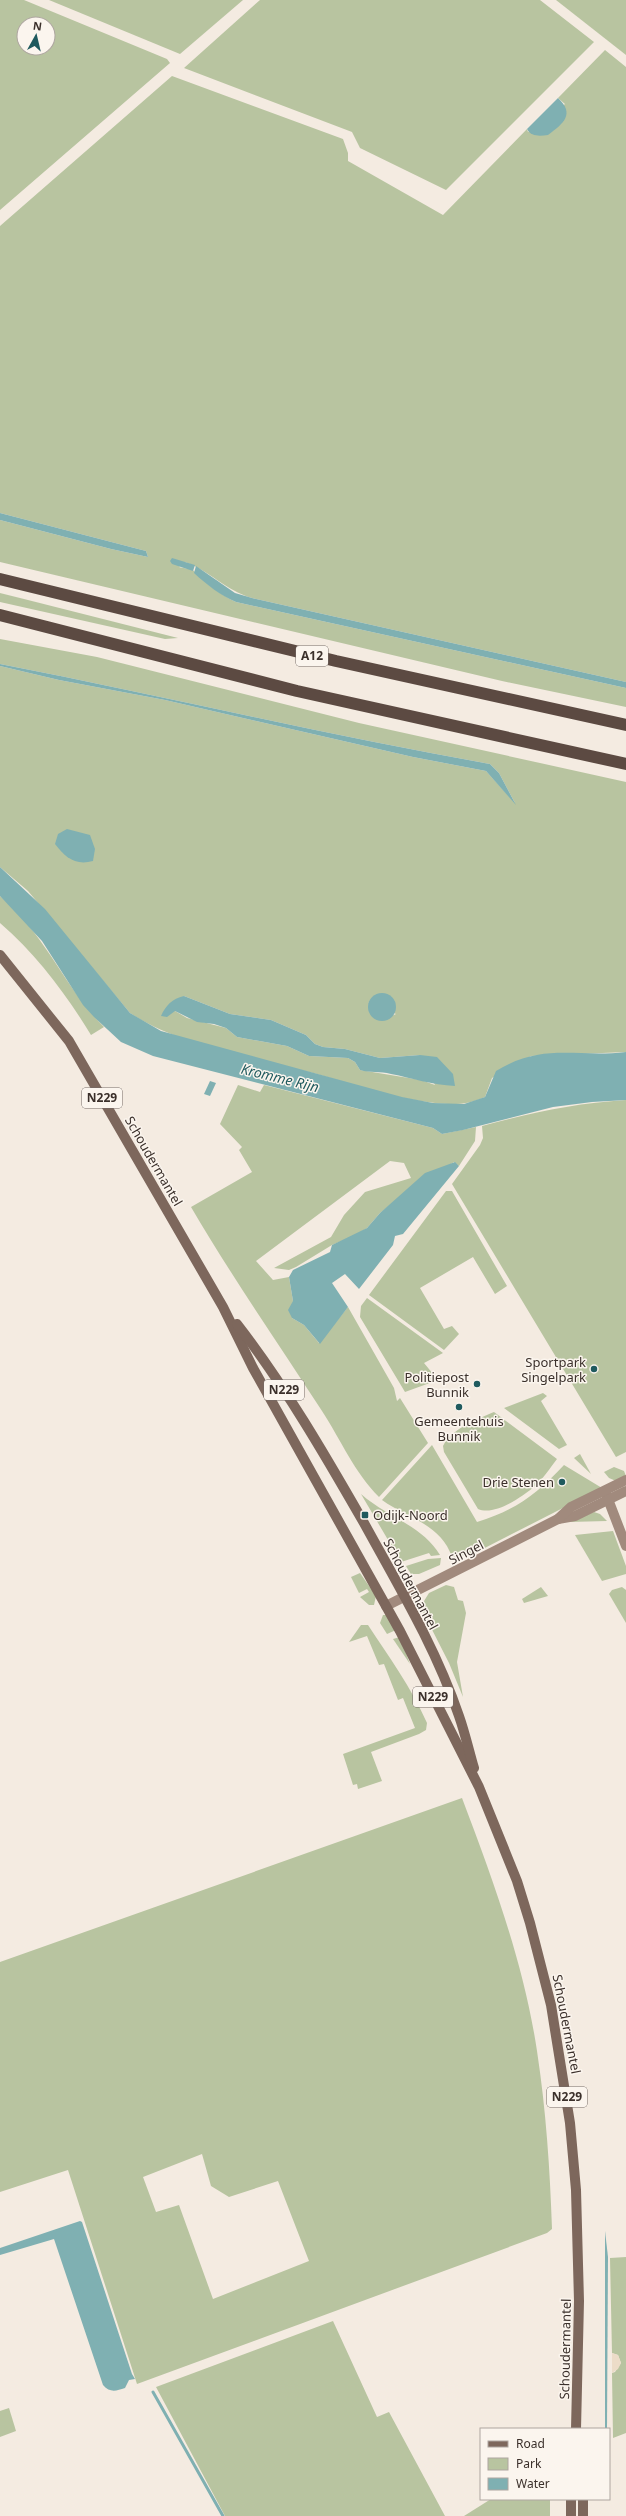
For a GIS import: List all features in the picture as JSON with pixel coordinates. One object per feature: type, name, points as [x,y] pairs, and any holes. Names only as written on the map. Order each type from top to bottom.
[{"type":"highway","name":"A12","points":[[0,579],[336,662],[626,725]]},
{"type":"highway","points":[[0,615],[297,691],[626,764]]},
{"type":"main road","name":"Schoudermantel","points":[[0,955],[69,1041],[223,1307],[253,1368],[386,1606],[479,1788],[516,1881],[530,1923],[551,2005],[562,2062],[570,2124],[578,2232],[577,2426]]},
{"type":"main road","name":"Schoudermantel","points":[[223,1307],[261,1356],[295,1408],[338,1477],[404,1596],[448,1686],[459,1716],[479,1788]]},
{"type":"main road","points":[[571,2516],[572,2500]]},
{"type":"main road","points":[[583,2500],[583,2516]]},
{"type":"street","name":"Singel","points":[[386,1606],[558,1519],[574,1516],[626,1480]]},
{"type":"street","name":"Singel","points":[[606,1495],[626,1491]]},
{"type":"street","points":[[606,1495],[626,1546]]},
{"type":"green space","points":[[0,0],[24,0],[167,59],[170,63],[0,210]]},
{"type":"green space","points":[[49,0],[243,0],[180,54]]},
{"type":"green space","points":[[260,0],[540,0],[594,42],[446,190],[360,148],[352,132],[184,68]]},
{"type":"green space","points":[[556,0],[626,0],[626,55]]},
{"type":"green space","points":[[605,50],[626,67],[626,682],[252,598],[242,595],[202,570],[185,562],[179,567],[193,570],[224,596],[236,602],[626,688],[626,707],[502,681],[0,562],[0,520],[111,549],[148,557],[146,551],[0,513],[0,226],[172,76],[343,139],[348,153],[348,161],[443,215],[527,129],[528,132],[565,104],[558,98]]},
{"type":"green space","points":[[0,593],[178,638],[165,639],[0,602]]},
{"type":"green space","points":[[0,639],[97,657],[359,723],[626,782],[626,1052],[531,1056],[492,1078],[485,1097],[467,1103],[442,1104],[390,1095],[317,1074],[245,1057],[195,1043],[150,1024],[130,1013],[28,891],[0,867],[0,666],[59,680],[165,700],[413,757],[486,771],[515,803],[499,773],[490,764],[367,741],[0,664]],"holes":[[[184,996],[230,1014],[271,1020],[306,1035],[315,1044],[323,1047],[345,1049],[380,1058],[420,1055],[435,1085],[421,1080],[360,1070],[355,1062],[348,1058],[309,1056],[287,1046],[237,1037],[226,1028],[187,1018],[175,1011]],[[368,1002],[396,1014],[389,1017]]]},
{"type":"green space","points":[[0,896],[30,927],[77,995],[104,1027],[91,1035],[50,976],[14,935],[0,923]]},
{"type":"green space","points":[[238,1085],[260,1092],[264,1085],[433,1128],[442,1134],[476,1127],[475,1141],[459,1166],[454,1162],[395,1201],[380,1213],[367,1228],[358,1234],[332,1245],[289,1270],[274,1268],[331,1237],[344,1215],[365,1192],[411,1178],[404,1163],[390,1161],[256,1261],[273,1280],[289,1277],[293,1301],[292,1318],[304,1325],[319,1343],[348,1307],[394,1388],[397,1401],[400,1398],[428,1443],[379,1497],[362,1477],[322,1411],[239,1284],[191,1207],[252,1172],[239,1150],[242,1147],[220,1124]]},
{"type":"green space","points":[[626,1100],[626,1452],[616,1457],[452,1184],[480,1145],[483,1138],[482,1126],[553,1109],[607,1101]]},
{"type":"green space","points":[[446,1191],[452,1191],[507,1286],[495,1294],[473,1257],[420,1288],[444,1329],[452,1326],[459,1334],[444,1350],[369,1295]]},
{"type":"green space","points":[[367,1298],[443,1353],[424,1363],[438,1380],[405,1392],[360,1317],[361,1306]]},
{"type":"green space","points":[[543,1393],[547,1396],[541,1401],[567,1445],[559,1449],[504,1408]]},
{"type":"green space","points":[[494,1412],[557,1459],[538,1483],[516,1500],[500,1508],[485,1510],[478,1509],[444,1452],[443,1446],[452,1434],[458,1430],[473,1421]]},
{"type":"green space","points":[[432,1445],[477,1522],[503,1512],[525,1500],[535,1493],[564,1465],[602,1488],[473,1554],[452,1557],[447,1546],[432,1529],[382,1500]]},
{"type":"green space","points":[[580,1454],[591,1474],[574,1458]]},
{"type":"green space","points":[[614,1467],[624,1471],[626,1476],[616,1481],[609,1478],[604,1472]]},
{"type":"green space","points":[[361,1494],[424,1536],[440,1555],[431,1556],[429,1553],[401,1562]]},
{"type":"green space","points":[[594,1512],[600,1514],[607,1521],[569,1522]]},
{"type":"green space","points":[[613,1531],[626,1566],[626,1574],[602,1581],[575,1535]]},
{"type":"green space","points":[[441,1558],[440,1565],[419,1574],[411,1574],[406,1566],[428,1559]]},
{"type":"green space","points":[[360,1573],[376,1596],[374,1605],[369,1605],[360,1597],[369,1592],[367,1589],[359,1593],[351,1577]]},
{"type":"green space","points":[[446,1585],[454,1587],[458,1600],[463,1601],[466,1613],[457,1662],[463,1697],[449,1663],[423,1612],[424,1601],[429,1593]]},
{"type":"green space","points":[[541,1587],[548,1596],[524,1603],[522,1599]]},
{"type":"green space","points":[[622,1587],[626,1590],[626,1623],[609,1594],[612,1590]]},
{"type":"green space","points":[[383,1615],[386,1615],[396,1630],[387,1634],[380,1623]]},
{"type":"green space","points":[[361,1625],[368,1625],[407,1685],[427,1723],[426,1730],[419,1734],[371,1752],[382,1781],[358,1789],[357,1784],[353,1785],[343,1754],[415,1728],[403,1698],[398,1700],[384,1664],[379,1665],[367,1636],[349,1642]]},
{"type":"green space","points":[[400,1637],[410,1664],[393,1639]]},
{"type":"green space","points":[[462,1798],[496,1891],[516,1954],[531,2019],[537,2051],[545,2117],[552,2229],[547,2233],[137,2384],[68,2170],[0,2192],[0,1962]],"holes":[[[202,2154],[211,2186],[229,2197],[278,2181],[309,2261],[213,2299],[179,2205],[156,2212],[143,2177]]]},
{"type":"green space","points":[[626,2257],[626,2433],[613,2438],[612,2373],[615,2372],[621,2363],[618,2355],[612,2353],[610,2258]]},
{"type":"green space","points":[[333,2321],[377,2417],[389,2412],[445,2516],[225,2516],[156,2387]]},
{"type":"green space","points":[[9,2408],[16,2431],[0,2437],[0,2411]]},
{"type":"green space","points":[[489,2500],[550,2500],[550,2516],[464,2516]]},
{"type":"shaded area","points":[[612,2353],[618,2355],[621,2363],[618,2369],[612,2373]]},
{"type":"water","points":[[558,98],[566,109],[567,114],[563,122],[548,135],[539,136],[533,135],[529,132],[527,129]]},
{"type":"water","points":[[0,513],[146,551],[148,557],[111,549],[0,520]]},
{"type":"water","points":[[172,558],[195,565],[193,571],[172,564],[170,561]]},
{"type":"water","points":[[196,566],[235,593],[252,598],[626,682],[626,688],[236,602],[219,593],[194,573]]},
{"type":"water","points":[[0,664],[367,741],[490,764],[499,773],[516,805],[486,771],[413,757],[165,700],[59,680],[0,666]]},
{"type":"water","points":[[67,829],[90,835],[95,849],[93,861],[76,861],[71,859],[59,849],[55,844],[58,834]]},
{"type":"water","name":"Kromme Rijn","points":[[0,867],[45,909],[130,1013],[161,1031],[402,1097],[433,1103],[464,1104],[485,1097],[496,1071],[513,1062],[529,1057],[560,1053],[626,1052],[626,1100],[592,1102],[553,1107],[442,1134],[433,1128],[153,1056],[121,1042],[83,1005],[42,941],[0,896]]},
{"type":"water","points":[[382,993],[392,997],[396,1007],[392,1017],[382,1021],[372,1017],[368,1007],[372,997]]},
{"type":"water","points":[[184,996],[230,1014],[271,1020],[306,1035],[315,1044],[323,1047],[345,1049],[380,1058],[420,1055],[437,1057],[453,1074],[455,1086],[430,1083],[387,1073],[360,1070],[355,1062],[348,1058],[309,1056],[287,1046],[237,1037],[226,1028],[214,1024],[197,1022],[175,1011],[167,1017],[161,1016],[170,1003]]},
{"type":"water","points":[[210,1081],[216,1083],[210,1096],[204,1094]]},
{"type":"water","points":[[455,1162],[459,1166],[403,1234],[395,1236],[393,1245],[359,1289],[345,1274],[332,1283],[348,1307],[320,1344],[304,1325],[292,1318],[288,1310],[293,1301],[289,1277],[293,1270],[330,1252],[332,1245],[367,1228],[380,1213],[425,1173]]},
{"type":"water","points":[[80,2221],[82,2222],[132,2374],[135,2379],[129,2380],[125,2388],[119,2390],[113,2391],[103,2385],[54,2239],[0,2255],[0,2248]]},
{"type":"water","points":[[605,2231],[608,2257],[607,2428],[605,2428]]},
{"type":"waterway","points":[[153,2392],[223,2516]]},
{"type":"place","name":"Sportpark Singelpark","points":[[594,1369]]},
{"type":"place","name":"Politiepost Bunnik","points":[[477,1384]]},
{"type":"place","name":"Gemeentehuis Bunnik","points":[[459,1407]]},
{"type":"place","name":"Drie Stenen","points":[[562,1482]]},
{"type":"place","name":"Odijk-Noord","points":[[365,1515]]}]
